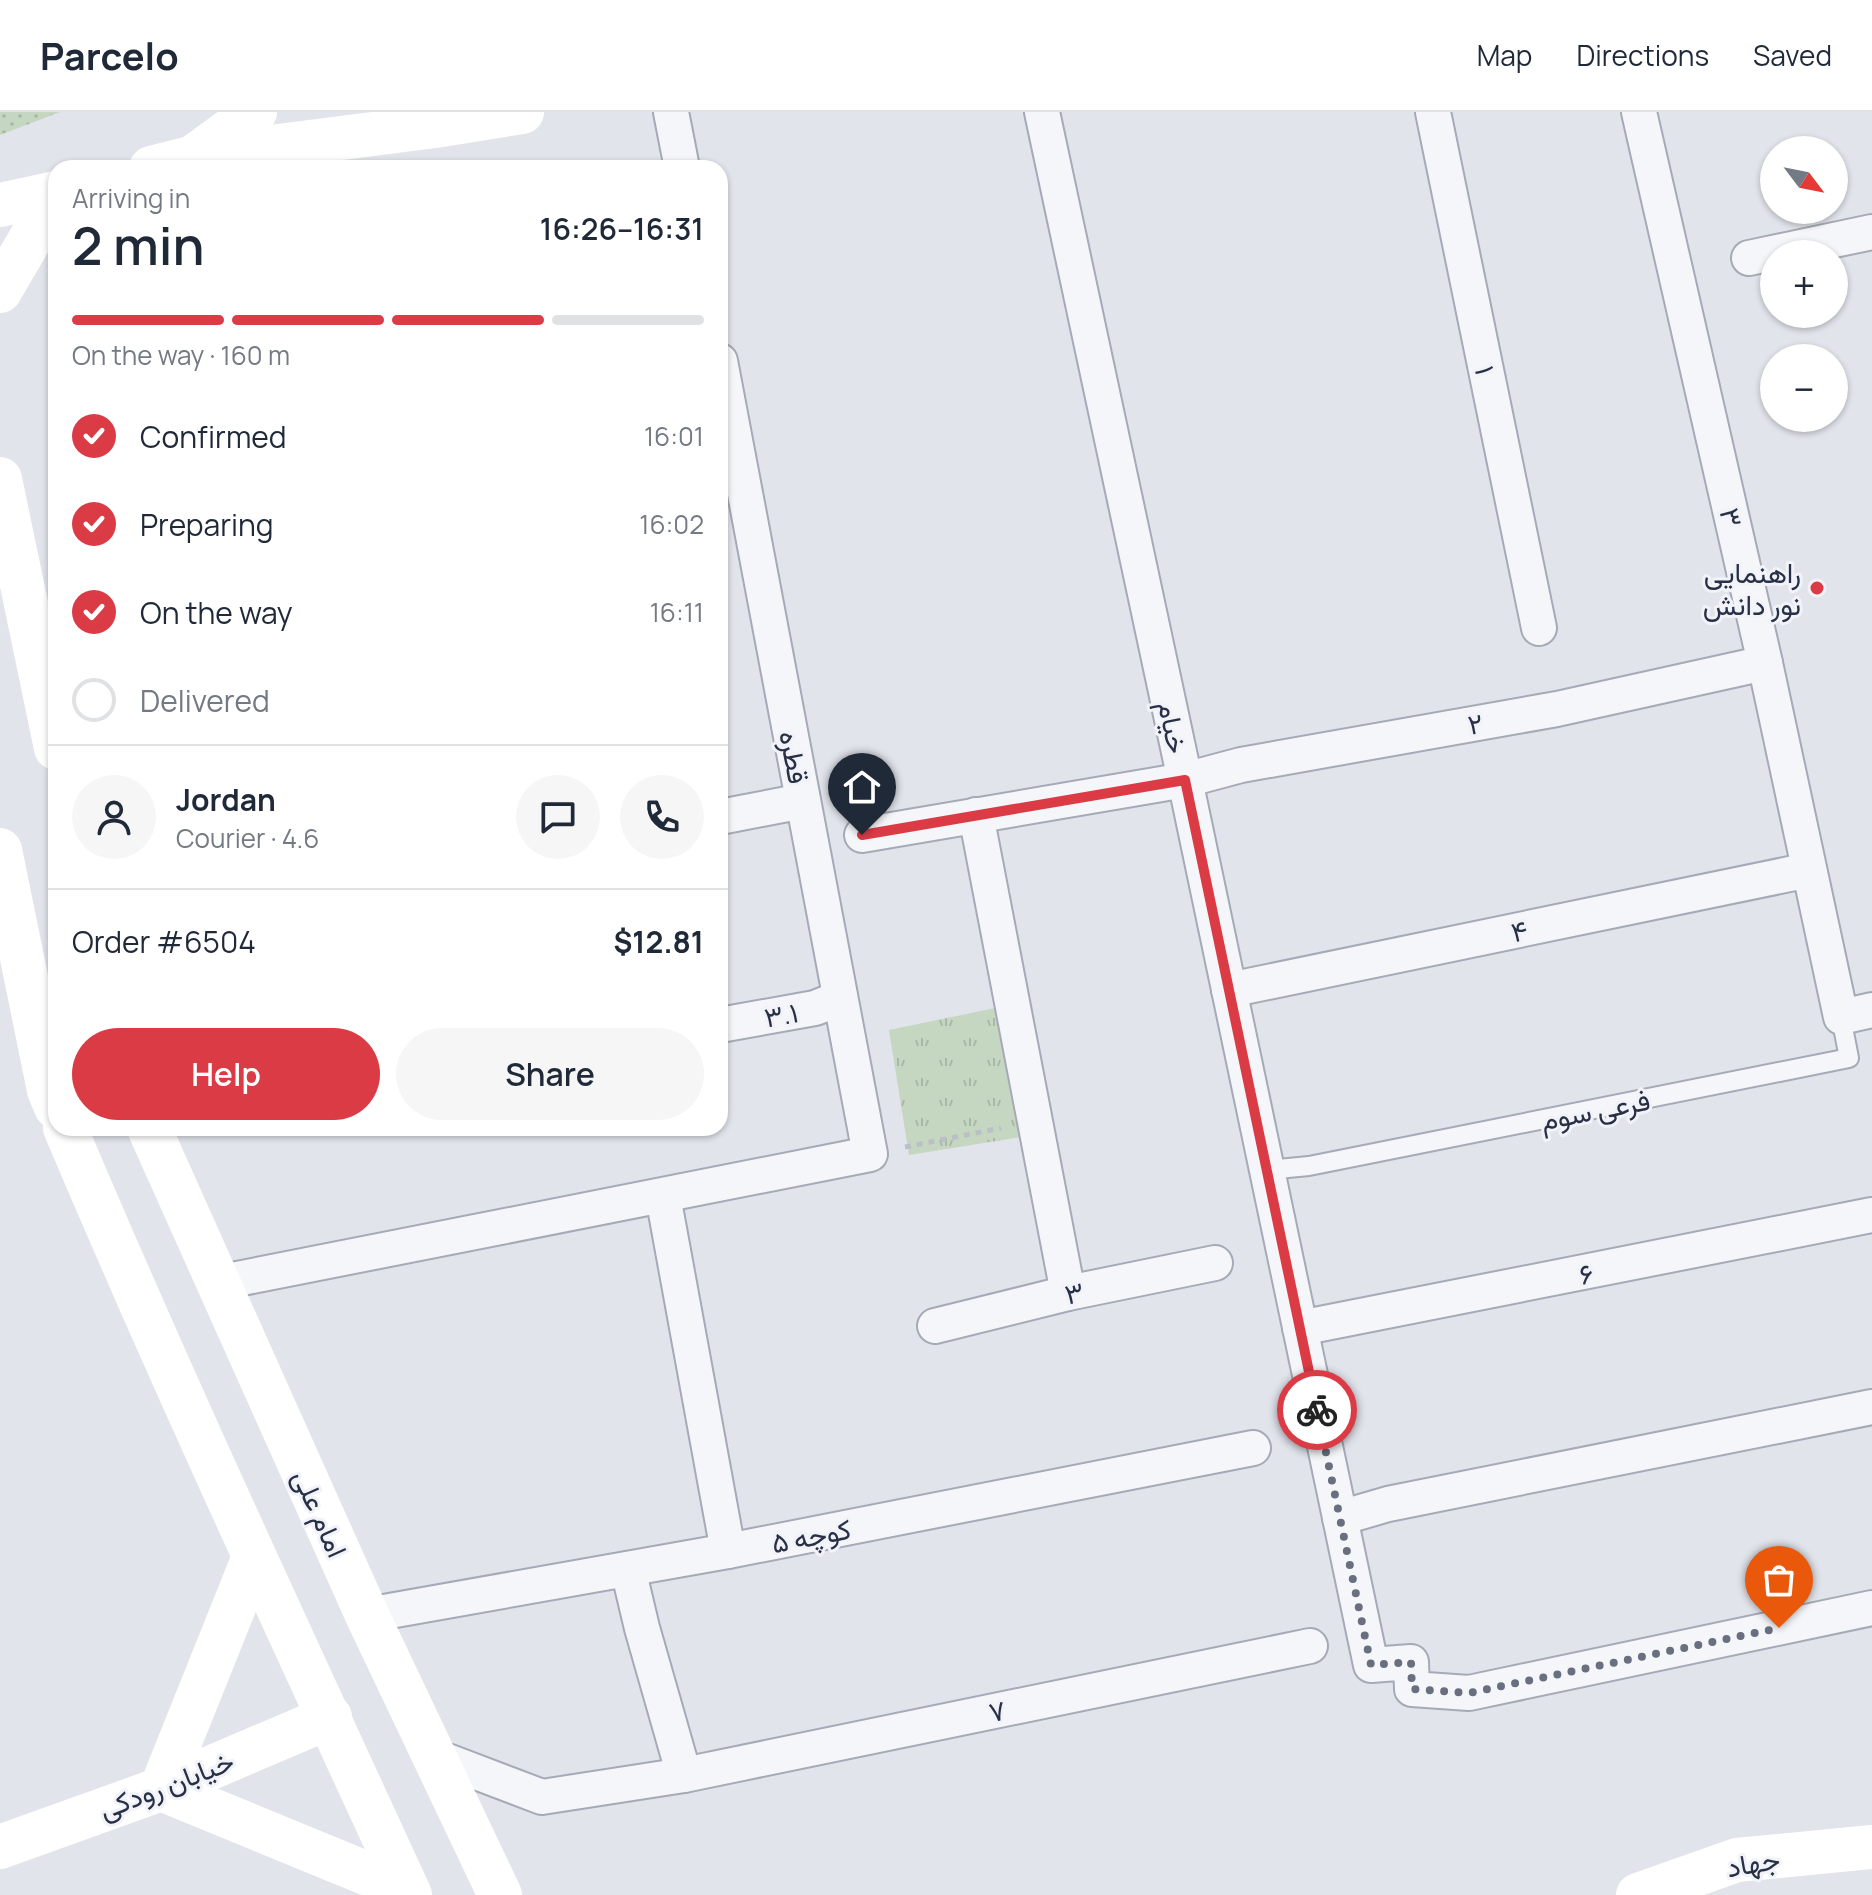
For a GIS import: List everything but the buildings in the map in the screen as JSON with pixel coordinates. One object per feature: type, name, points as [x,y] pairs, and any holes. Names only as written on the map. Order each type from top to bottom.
[{"type":"main road","points":[[194,157],[255,112]]},
{"type":"main road","points":[[182,160],[522,112]]},
{"type":"main road","points":[[0,205],[48,196]]},
{"type":"main road","points":[[0,291],[48,208]]},
{"type":"main road","points":[[0,479],[48,710]]},
{"type":"main road","points":[[0,850],[48,1085]]},
{"type":"main road","points":[[69,1136],[254,1557],[408,1892]]},
{"type":"main road","name":"امام علی","points":[[153,1136],[367,1615],[500,1895]]},
{"type":"main road","points":[[254,1557],[161,1789],[408,1892]]},
{"type":"main road","name":"خیابان رودکی","points":[[0,1847],[161,1789],[330,1717]]},
{"type":"main road","name":"جهاد","points":[[1638,1895],[1737,1860],[1872,1847]]},
{"type":"street","points":[[671,112],[680,160]]},
{"type":"street","name":"خیام","points":[[1042,112],[1371,1665],[1411,1662],[1412,1689],[1469,1693],[1872,1608]]},
{"type":"street","name":"۱","points":[[1433,112],[1539,628]]},
{"type":"street","name":"۳","points":[[1639,112],[1809,870],[1856,1013]]},
{"type":"street","points":[[1749,258],[1872,232]]},
{"type":"street","name":"قطره","points":[[729,452],[803,801],[870,1154]]},
{"type":"street","name":"۲","points":[[1185,780],[1241,765],[1557,709],[1765,663]]},
{"type":"street","points":[[862,835],[1185,780]]},
{"type":"street","points":[[728,815],[803,801]]},
{"type":"street","points":[[976,815],[1068,1293]]},
{"type":"street","name":"۴","points":[[1229,990],[1809,870]]},
{"type":"street","name":"۳.۱","points":[[728,1024],[815,1008],[840,998]]},
{"type":"street","points":[[217,1283],[870,1154]]},
{"type":"street","points":[[663,1196],[728,1551]]},
{"type":"street","name":"۶","points":[[1300,1328],[1872,1215]]},
{"type":"street","name":"۳","points":[[935,1326],[1068,1293],[1215,1263]]},
{"type":"street","points":[[1340,1518],[1388,1504],[1872,1407]]},
{"type":"street","name":"کوچه ۵","points":[[367,1615],[728,1551],[1253,1448]]},
{"type":"street","points":[[628,1569],[684,1775]]},
{"type":"street","name":"۷","points":[[434,1756],[542,1797],[684,1775],[1310,1646]]},
{"type":"lane","name":"فرعی سوم","points":[[1267,1170],[1309,1166],[1849,1058],[1856,1013]]},
{"type":"path","points":[[870,1154],[1034,1121]]},
{"type":"green space","points":[[0,112],[60,112],[0,135]]},
{"type":"green space","points":[[1005,1006],[1027,1136],[909,1155],[889,1030]]},
{"type":"way so far","points":[[1317,1410],[1371,1665],[1411,1662],[1412,1689],[1469,1693],[1779,1628]]},
{"type":"place","name":"راهنمایی نور دانش","points":[[1817,588]]},
{"type":"route","points":[[862,835],[1185,780],[1317,1410]]}]
